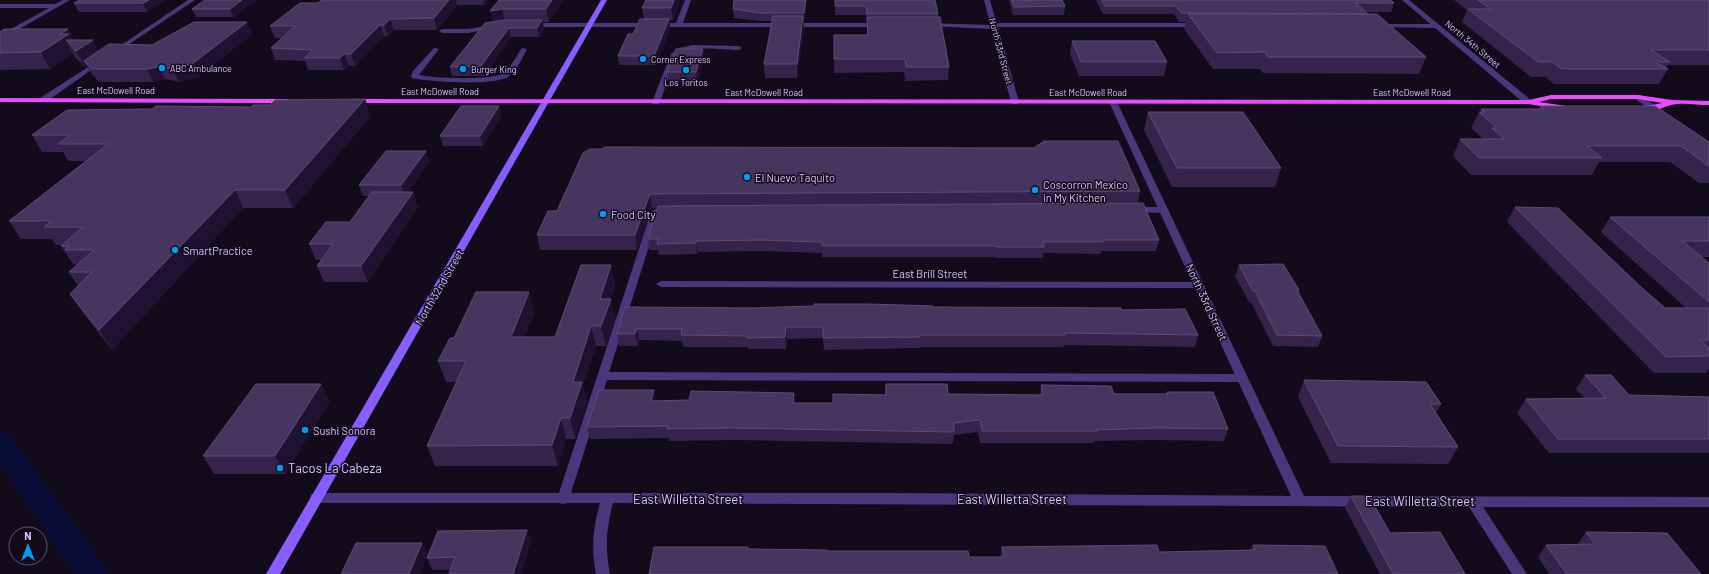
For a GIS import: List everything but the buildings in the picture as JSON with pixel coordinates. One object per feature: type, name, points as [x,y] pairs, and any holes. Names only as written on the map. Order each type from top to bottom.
[{"type":"main road","name":"North 32nd Street","points":[[273,574],[604,0]]},
{"type":"main road","name":"East McDowell Road","points":[[1528,102],[1551,97],[1638,97],[1672,102],[1709,102]]},
{"type":"main road","name":"East McDowell Road","points":[[0,100],[298,101]]},
{"type":"main road","name":"East McDowell Road","points":[[343,101],[1528,102],[1575,109]]},
{"type":"main road","name":"East McDowell Road","points":[[1639,108],[1655,108],[1672,102]]},
{"type":"street","points":[[0,38],[66,0]]},
{"type":"street","points":[[43,100],[192,0]]},
{"type":"street","points":[[679,24],[688,0]]},
{"type":"street","name":"North 33rd Street","points":[[987,0],[1014,102]]},
{"type":"street","name":"North 34th Street","points":[[1405,0],[1528,102]]},
{"type":"street","points":[[0,6],[57,6]]},
{"type":"street","points":[[520,25],[888,25]]},
{"type":"street","points":[[918,25],[1208,26]]},
{"type":"street","points":[[442,31],[468,31],[497,26]]},
{"type":"street","points":[[1370,26],[1437,26]]},
{"type":"street","points":[[656,102],[673,55],[676,52],[682,49],[690,48],[739,48]]},
{"type":"street","points":[[436,49],[415,76],[419,78],[431,79],[483,79],[501,77],[511,70],[524,49]]},
{"type":"street","points":[[1638,97],[1668,118]]},
{"type":"street","name":"North 33rd Street","points":[[1113,102],[1165,210],[1300,501]]},
{"type":"street","points":[[1123,210],[1165,210]]},
{"type":"street","points":[[564,499],[655,212],[679,212]]},
{"type":"street","name":"East Brill Street","points":[[661,284],[1199,286]]},
{"type":"street","points":[[603,376],[1242,378]]},
{"type":"street","name":"East Willetta Street","points":[[316,498],[899,498],[1709,502]]},
{"type":"street","points":[[603,574],[598,543],[601,522],[608,499]]},
{"type":"street","points":[[1472,501],[1520,574]]},
{"type":"waterway","points":[[0,442],[92,574]]},
{"type":"place","name":"Corner Express","points":[[643,59]]},
{"type":"place","name":"ABC Ambulance","points":[[162,68]]},
{"type":"place","name":"Burger King","points":[[463,69]]},
{"type":"place","name":"Los Toritos","points":[[686,70]]},
{"type":"place","name":"El Nuevo Taquito","points":[[747,177]]},
{"type":"place","name":"Coscorron Mexico in My Kitchen","points":[[1035,190]]},
{"type":"place","name":"Food City","points":[[603,214]]},
{"type":"place","name":"SmartPractice","points":[[175,250]]},
{"type":"place","name":"Sushi Sonora","points":[[305,430]]},
{"type":"place","name":"Tacos La Cabeza","points":[[280,468]]}]
